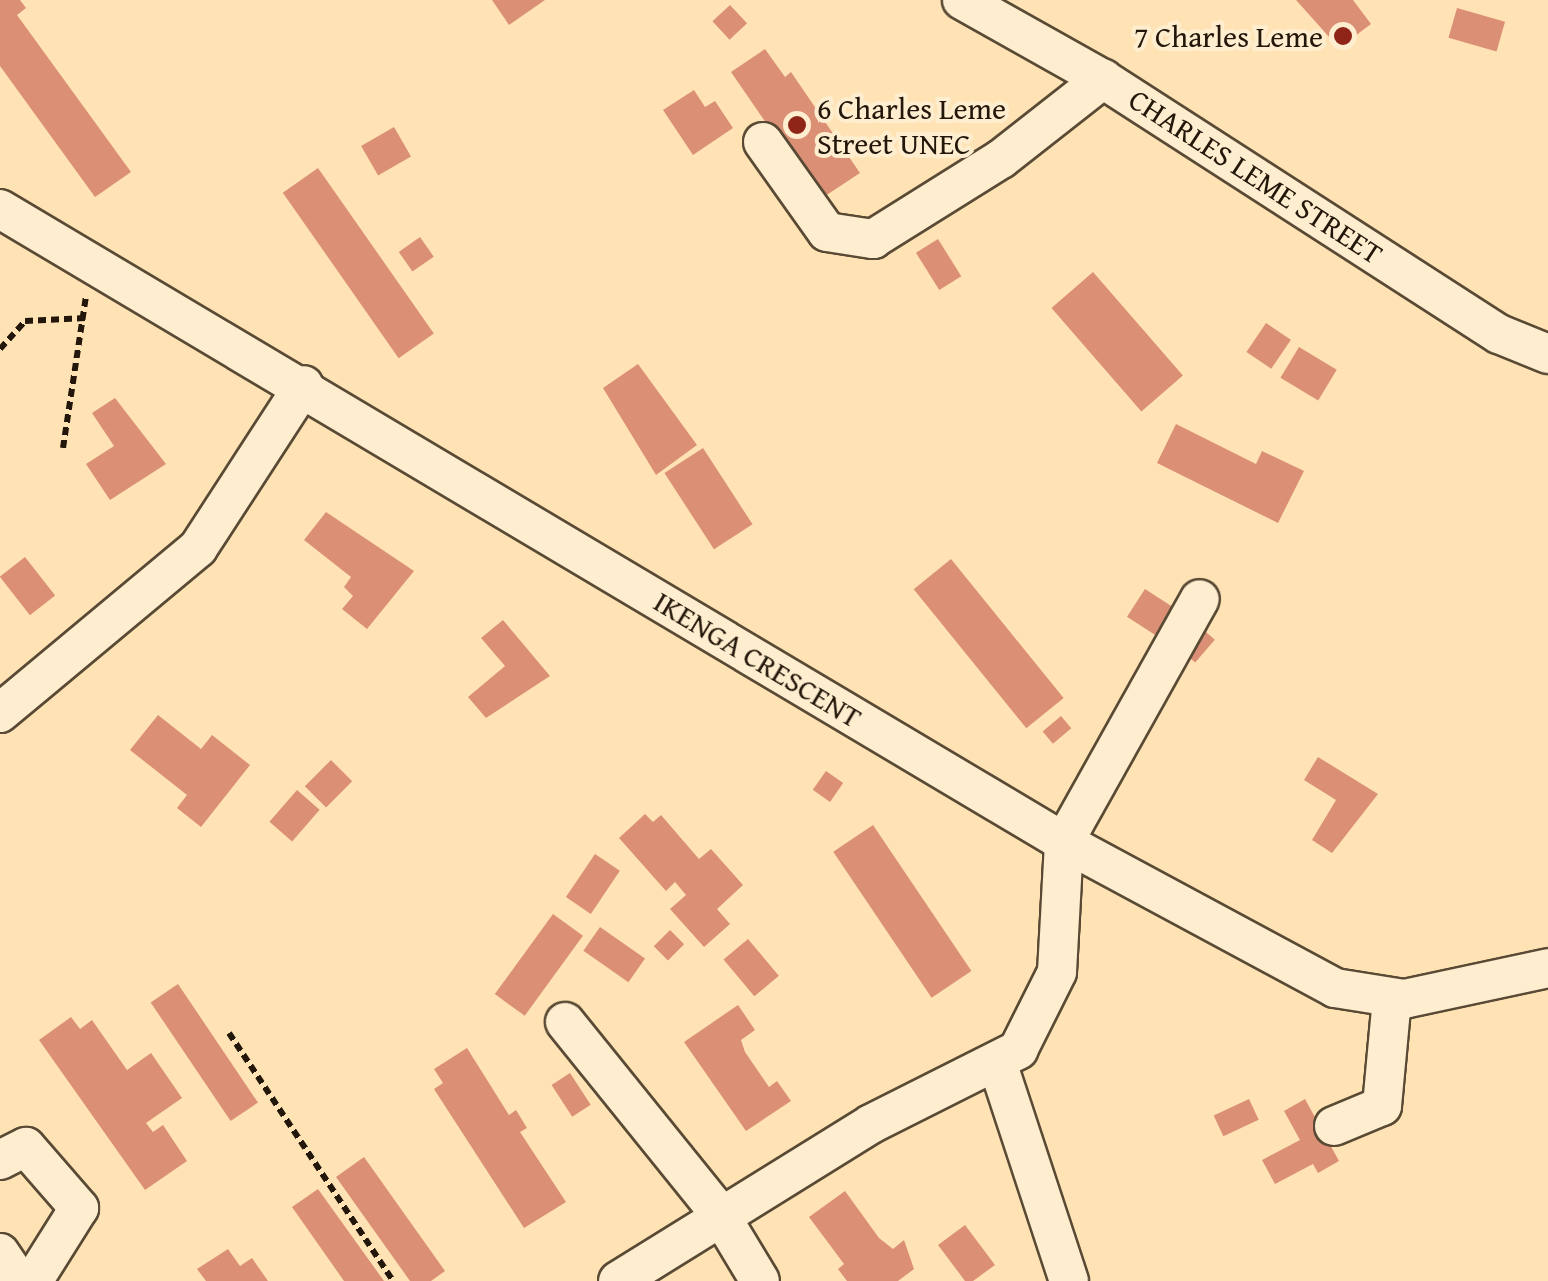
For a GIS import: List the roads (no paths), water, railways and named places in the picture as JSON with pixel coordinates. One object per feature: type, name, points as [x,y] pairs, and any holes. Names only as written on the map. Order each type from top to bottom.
[{"type":"street","name":"CHARLES LEME STREET","points":[[962,0],[1103,79],[1499,334],[1548,354]]},
{"type":"street","points":[[763,142],[827,232],[873,239],[1001,159],[1103,79]]},
{"type":"street","name":"IKENGA CRESCENT","points":[[0,209],[304,385],[1064,842],[1335,988],[1392,998],[1548,968]]},
{"type":"street","points":[[0,713],[198,548],[304,385]]},
{"type":"street","points":[[618,1281],[719,1212],[871,1124],[998,1066],[1035,1029],[1052,992],[1064,842],[1200,599]]},
{"type":"street","points":[[1334,1126],[1382,1106],[1392,998]]},
{"type":"street","points":[[565,1022],[719,1212],[760,1281]]},
{"type":"street","points":[[998,1066],[1069,1281]]},
{"type":"street","points":[[0,1160],[26,1146],[79,1208],[34,1281]]},
{"type":"street","points":[[0,1253],[19,1281]]},
{"type":"place","name":"7 Charles Leme","points":[[1343,36]]},
{"type":"place","name":"6 Charles Leme Street UNEC","points":[[797,125]]}]
